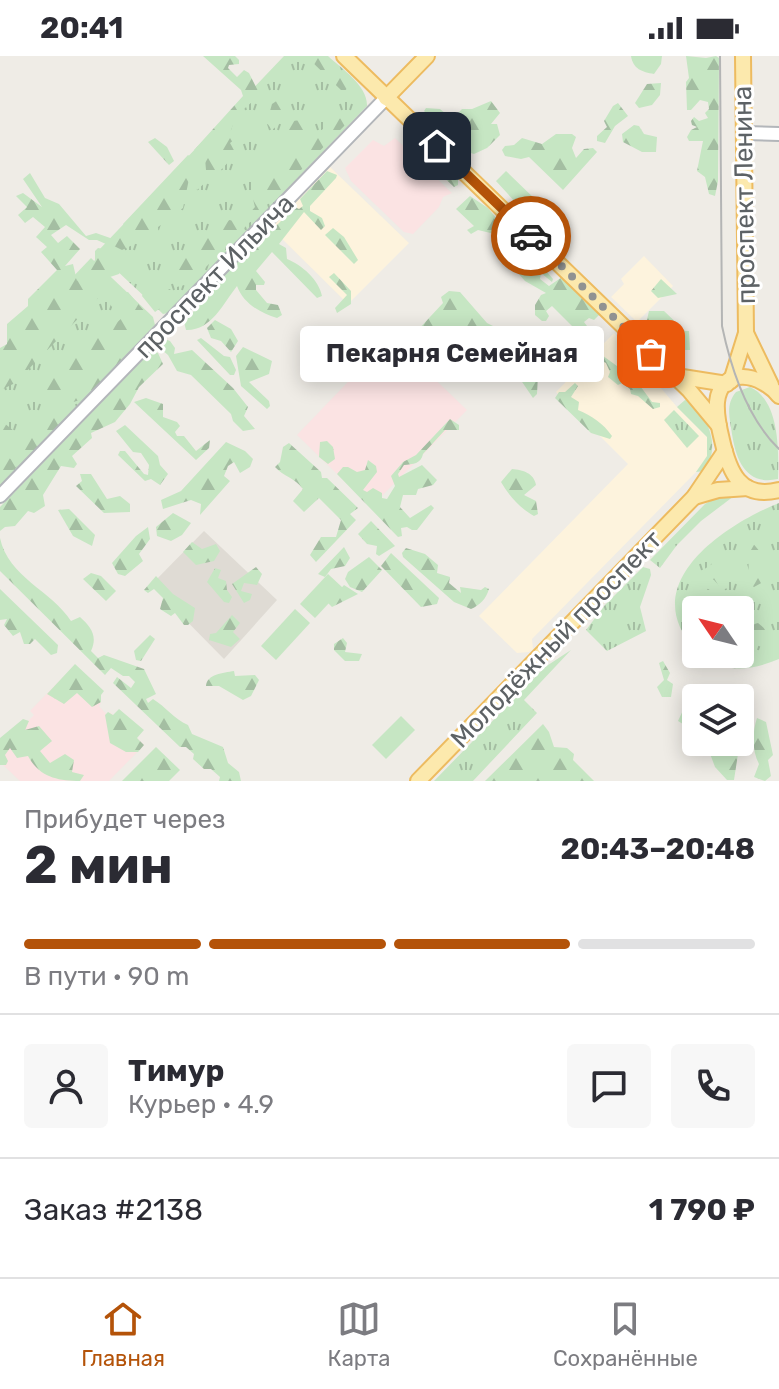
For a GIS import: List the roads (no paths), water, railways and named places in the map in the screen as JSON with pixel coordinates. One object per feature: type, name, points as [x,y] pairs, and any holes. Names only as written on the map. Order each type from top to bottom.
[{"type":"main road","points":[[344,56],[674,376],[719,426],[732,472],[748,488]]},
{"type":"main road","name":"проспект Ильича","points":[[386,98],[427,56]]},
{"type":"main road","name":"проспект Ленина","points":[[719,426],[717,401],[729,382],[746,333],[743,56]]},
{"type":"main road","name":"проспект Ленина","points":[[746,333],[775,390]]},
{"type":"main road","points":[[674,376],[729,382],[748,376],[775,390]]},
{"type":"main road","name":"Молодёжный проспект","points":[[418,781],[694,497],[725,451]]},
{"type":"main road","points":[[694,497],[718,490],[748,488],[768,493],[779,490]]},
{"type":"street","name":"проспект Ильича","points":[[0,496],[386,98]]},
{"type":"street","points":[[744,133],[779,134]]},
{"type":"tram line","points":[[720,56],[722,326],[730,359],[749,408],[779,449]]},
{"type":"place","name":"Пекарня Семейная","points":[[651,354]]}]
